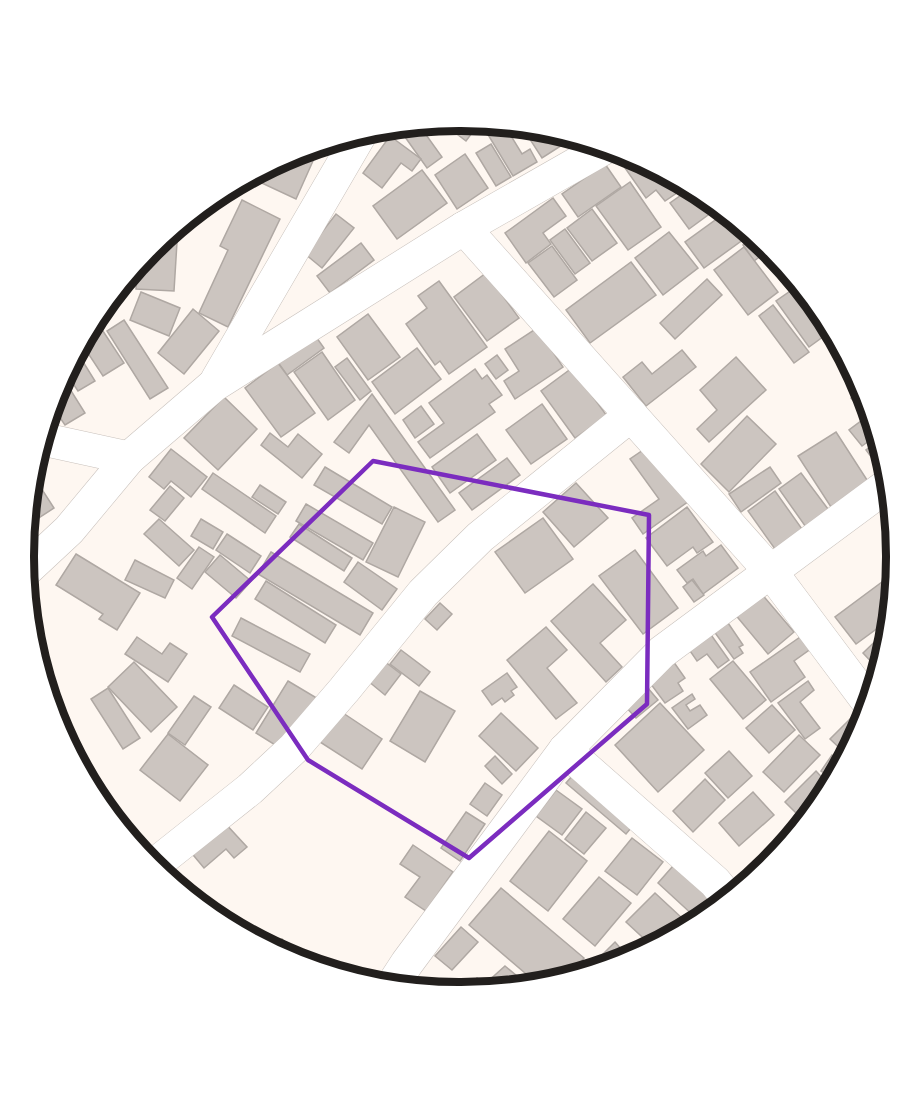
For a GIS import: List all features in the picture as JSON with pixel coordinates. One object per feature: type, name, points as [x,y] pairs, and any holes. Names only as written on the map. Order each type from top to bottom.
[{"type":"street","points":[[214,385],[355,144]]},
{"type":"street","points":[[34,563],[69,530],[129,458],[214,385],[464,228],[595,153]]},
{"type":"street","points":[[464,228],[771,572],[862,694]]},
{"type":"street","points":[[161,859],[250,789],[294,748],[423,593],[480,537],[631,415]]},
{"type":"street","points":[[51,441],[129,458]]},
{"type":"street","points":[[398,977],[565,750],[662,652],[880,491]]},
{"type":"street","points":[[565,750],[715,882],[722,891]]},
{"type":"highlighted area","points":[[373,461],[649,515],[647,704],[469,858],[308,760],[212,617]]},
{"type":"building","points":[[453,131],[473,131],[466,141]]},
{"type":"building","points":[[486,132],[510,134],[522,154],[530,149],[537,162],[513,176]]},
{"type":"building","points":[[425,133],[442,157],[427,168],[404,135]]},
{"type":"building","points":[[389,137],[421,159],[412,171],[401,163],[382,188],[363,173]]},
{"type":"building","points":[[528,137],[564,144],[542,158]]},
{"type":"building","points":[[491,144],[511,177],[496,186],[476,153]]},
{"type":"building","points":[[465,154],[488,188],[457,209],[435,175]]},
{"type":"building","points":[[315,157],[296,199],[259,182]]},
{"type":"building","points":[[605,164],[621,187],[578,217],[562,194]]},
{"type":"building","points":[[628,166],[679,192],[665,201],[656,190],[646,198],[625,168]]},
{"type":"building","points":[[422,170],[447,203],[397,239],[373,206]]},
{"type":"building","points":[[630,182],[661,227],[628,250],[596,206]]},
{"type":"building","points":[[682,194],[711,213],[689,229],[670,203]]},
{"type":"building","points":[[553,198],[566,216],[543,233],[551,244],[526,263],[505,233]]},
{"type":"building","points":[[242,200],[280,219],[228,327],[199,313],[228,250],[220,246]]},
{"type":"building","points":[[592,209],[617,243],[592,261],[567,228]]},
{"type":"building","points":[[336,214],[354,228],[322,268],[305,254]]},
{"type":"building","points":[[718,218],[744,239],[704,268],[685,242]]},
{"type":"building","points":[[565,229],[590,263],[575,274],[550,240]]},
{"type":"building","points":[[669,232],[698,268],[663,295],[635,258]]},
{"type":"building","points":[[177,239],[174,291],[136,289],[136,280]]},
{"type":"building","points":[[361,243],[374,260],[330,293],[317,276]]},
{"type":"building","points":[[747,243],[761,256],[754,261],[743,245]]},
{"type":"building","points":[[552,246],[577,280],[554,297],[528,263]]},
{"type":"building","points":[[744,247],[778,292],[748,315],[714,270]]},
{"type":"building","points":[[631,262],[656,295],[590,343],[566,310]]},
{"type":"building","points":[[486,273],[519,318],[487,341],[454,297]]},
{"type":"building","points":[[707,279],[722,295],[675,339],[660,323]]},
{"type":"building","points":[[439,281],[487,347],[449,374],[440,361],[435,365],[406,324],[427,308],[418,296]]},
{"type":"building","points":[[792,290],[824,336],[809,347],[776,301]]},
{"type":"building","points":[[141,292],[180,308],[169,336],[130,320]]},
{"type":"building","points":[[773,305],[809,352],[794,363],[759,316]]},
{"type":"building","points":[[193,309],[219,331],[184,374],[158,353]]},
{"type":"building","points":[[368,314],[400,357],[368,380],[337,337]]},
{"type":"building","points":[[124,320],[168,388],[150,399],[107,331]]},
{"type":"building","points":[[101,328],[124,363],[103,376],[87,352]]},
{"type":"building","points":[[537,328],[563,367],[515,399],[504,381],[519,371],[505,349]]},
{"type":"building","points":[[314,334],[324,348],[287,375],[277,361]]},
{"type":"building","points":[[417,348],[441,379],[395,414],[372,382]]},
{"type":"building","points":[[682,350],[696,367],[646,406],[623,377],[642,362],[652,374]]},
{"type":"building","points":[[322,352],[355,400],[328,420],[294,372]]},
{"type":"building","points":[[497,355],[508,370],[496,379],[485,364]]},
{"type":"building","points":[[736,357],[766,390],[709,442],[697,429],[717,410],[700,390]]},
{"type":"building","points":[[347,358],[371,391],[360,400],[335,367]]},
{"type":"building","points":[[82,361],[95,381],[78,391],[72,382]]},
{"type":"building","points":[[278,363],[315,413],[281,437],[245,388]]},
{"type":"building","points":[[572,368],[607,416],[575,438],[541,391]]},
{"type":"building","points":[[475,369],[482,379],[487,375],[502,395],[489,404],[495,412],[430,458],[418,442],[444,423],[429,403]]},
{"type":"building","points":[[69,388],[85,413],[65,425],[59,416]]},
{"type":"building","points":[[372,394],[455,510],[438,522],[369,425],[349,453],[334,442]]},
{"type":"building","points":[[224,397],[257,429],[218,470],[184,438]]},
{"type":"building","points":[[542,404],[567,439],[531,464],[506,430]]},
{"type":"building","points":[[421,406],[434,424],[415,438],[403,420]]},
{"type":"building","points":[[747,416],[776,444],[729,492],[701,464]]},
{"type":"building","points":[[863,420],[869,441],[862,446],[849,430]]},
{"type":"building","points":[[836,432],[869,483],[831,507],[798,456]]},
{"type":"building","points":[[270,433],[288,447],[298,434],[322,454],[302,478],[261,445]]},
{"type":"building","points":[[477,434],[496,460],[450,493],[432,467]]},
{"type":"building","points":[[649,446],[689,501],[643,534],[632,518],[659,499],[630,459]]},
{"type":"building","points":[[871,446],[874,461],[866,450]]},
{"type":"building","points":[[171,449],[207,477],[191,497],[171,481],[164,489],[149,477]]},
{"type":"building","points":[[507,458],[520,475],[472,510],[459,493]]},
{"type":"building","points":[[325,467],[392,507],[382,524],[314,485]]},
{"type":"building","points":[[770,467],[781,483],[741,512],[729,494]]},
{"type":"building","points":[[213,473],[276,516],[265,533],[202,489]]},
{"type":"building","points":[[801,473],[831,513],[808,530],[779,489]]},
{"type":"building","points":[[576,483],[608,518],[574,547],[543,512]]},
{"type":"building","points":[[260,485],[286,502],[278,514],[252,497]]},
{"type":"building","points":[[170,486],[184,498],[165,521],[150,510]]},
{"type":"building","points":[[40,487],[54,508],[36,520]]},
{"type":"building","points":[[775,491],[802,529],[775,549],[748,511]]},
{"type":"building","points":[[306,504],[373,543],[363,560],[296,521]]},
{"type":"building","points":[[394,507],[425,522],[398,577],[366,562]]},
{"type":"building","points":[[687,507],[713,542],[697,553],[693,547],[667,566],[646,538]]},
{"type":"building","points":[[543,518],[573,559],[525,593],[495,552]]},
{"type":"building","points":[[159,519],[194,550],[179,566],[144,534]]},
{"type":"building","points":[[201,519],[223,532],[213,549],[191,536]]},
{"type":"building","points":[[299,524],[352,558],[344,571],[290,537]]},
{"type":"building","points":[[227,534],[261,556],[250,573],[216,550]]},
{"type":"building","points":[[721,545],[738,568],[703,594],[693,579],[687,583],[677,570],[703,551],[706,556]]},
{"type":"building","points":[[199,547],[214,557],[192,589],[177,578]]},
{"type":"building","points":[[635,550],[678,608],[643,634],[599,576]]},
{"type":"building","points":[[271,552],[373,613],[360,635],[258,574]]},
{"type":"building","points":[[76,554],[140,593],[117,630],[99,619],[103,614],[56,585]]},
{"type":"building","points":[[220,555],[251,581],[236,598],[205,572]]},
{"type":"building","points":[[135,560],[174,580],[165,598],[125,580]]},
{"type":"building","points":[[358,562],[397,589],[382,610],[344,582]]},
{"type":"building","points":[[692,580],[704,595],[694,602],[683,587]]},
{"type":"building","points":[[885,580],[879,627],[856,644],[835,617]]},
{"type":"building","points":[[266,581],[336,625],[325,643],[255,599]]},
{"type":"building","points":[[593,584],[626,620],[600,643],[622,667],[606,682],[551,621]]},
{"type":"building","points":[[760,592],[794,632],[768,654],[734,613]]},
{"type":"building","points":[[440,603],[452,614],[437,630],[425,619]]},
{"type":"building","points":[[241,618],[310,654],[300,672],[232,636]]},
{"type":"building","points":[[726,620],[743,645],[739,647],[743,653],[734,659],[713,630]]},
{"type":"building","points":[[546,627],[567,650],[547,668],[577,703],[556,719],[507,660]]},
{"type":"building","points":[[709,632],[729,660],[718,668],[707,654],[697,661],[688,648]]},
{"type":"building","points":[[803,635],[812,648],[794,661],[805,677],[771,702],[750,672]]},
{"type":"building","points":[[137,637],[162,654],[170,643],[187,654],[168,682],[125,654]]},
{"type":"building","points":[[877,639],[872,663],[863,653]]},
{"type":"building","points":[[401,650],[430,672],[419,686],[390,664]]},
{"type":"building","points":[[384,661],[401,674],[385,695],[368,681]]},
{"type":"building","points":[[673,661],[685,678],[678,683],[683,691],[665,703],[647,679]]},
{"type":"building","points":[[733,661],[766,700],[743,719],[710,679]]},
{"type":"building","points":[[134,662],[177,707],[151,732],[108,687]]},
{"type":"building","points":[[507,673],[517,687],[511,691],[514,695],[505,702],[502,698],[492,705],[482,691]]},
{"type":"building","points":[[288,681],[320,700],[288,753],[256,733]]},
{"type":"building","points":[[808,681],[814,690],[800,702],[820,728],[805,739],[778,703]]},
{"type":"building","points":[[234,685],[268,707],[253,730],[219,708]]},
{"type":"building","points":[[647,687],[658,700],[636,718],[625,706]]},
{"type":"building","points":[[108,688],[140,738],[123,749],[91,699]]},
{"type":"building","points":[[420,691],[455,711],[425,762],[390,741]]},
{"type":"building","points":[[692,694],[695,699],[686,705],[690,711],[700,705],[707,715],[688,729],[672,708]]},
{"type":"building","points":[[194,696],[211,707],[185,745],[168,733]]},
{"type":"building","points":[[660,703],[704,750],[658,792],[615,745]]},
{"type":"building","points":[[772,705],[795,730],[769,753],[746,728]]},
{"type":"building","points":[[340,711],[382,739],[362,769],[320,742]]},
{"type":"building","points":[[501,713],[538,748],[516,771],[479,736]]},
{"type":"building","points":[[855,714],[840,748],[830,739]]},
{"type":"building","points":[[168,734],[208,765],[180,801],[140,770]]},
{"type":"building","points":[[799,735],[820,755],[784,792],[763,772]]},
{"type":"building","points":[[729,751],[752,776],[728,798],[705,773]]},
{"type":"building","points":[[832,755],[835,757],[825,774],[821,771]]},
{"type":"building","points":[[495,756],[512,774],[502,784],[485,766]]},
{"type":"building","points":[[816,771],[823,778],[809,801],[796,813],[785,802]]},
{"type":"building","points":[[573,775],[636,822],[626,834],[566,783]]},
{"type":"building","points":[[705,779],[725,800],[693,832],[673,811]]},
{"type":"building","points":[[485,783],[502,795],[487,816],[470,804]]},
{"type":"building","points":[[556,790],[582,809],[562,835],[536,816]]},
{"type":"building","points":[[753,792],[774,815],[739,846],[719,823]]},
{"type":"building","points":[[466,812],[485,824],[460,861],[441,848]]},
{"type":"building","points":[[586,812],[606,828],[584,854],[565,839]]},
{"type":"building","points":[[223,821],[247,847],[234,858],[226,849],[204,868],[189,850]]},
{"type":"building","points":[[549,831],[587,861],[548,911],[510,881]]},
{"type":"building","points":[[632,838],[663,862],[637,895],[605,871]]},
{"type":"building","points":[[413,845],[453,872],[426,911],[405,897],[420,877],[400,864]]},
{"type":"building","points":[[680,858],[718,892],[691,913],[658,883]]},
{"type":"building","points":[[599,877],[631,903],[595,946],[563,919]]},
{"type":"building","points":[[501,888],[584,958],[578,965],[570,968],[529,976],[469,925]]},
{"type":"building","points":[[655,893],[683,919],[645,939],[626,922]]},
{"type":"building","points":[[461,927],[478,942],[452,970],[435,956]]},
{"type":"building","points":[[615,942],[622,950],[605,956],[603,954]]},
{"type":"building","points":[[505,966],[519,978],[516,978],[488,981]]}]
